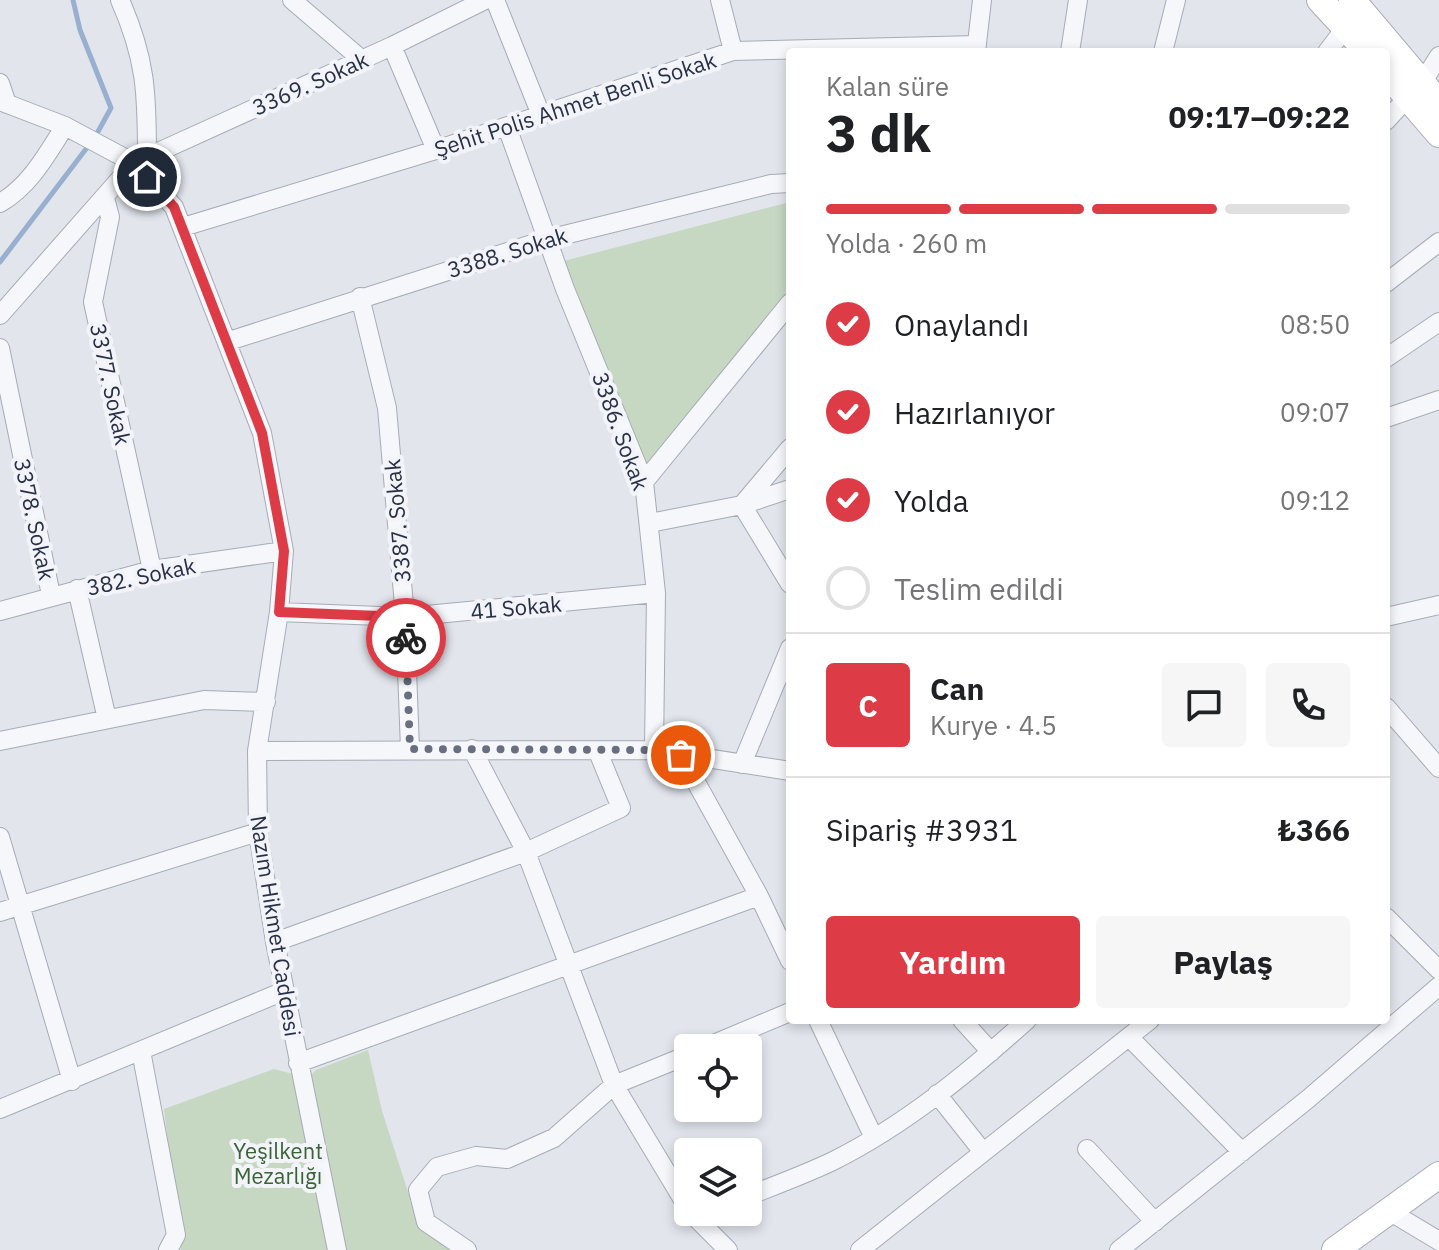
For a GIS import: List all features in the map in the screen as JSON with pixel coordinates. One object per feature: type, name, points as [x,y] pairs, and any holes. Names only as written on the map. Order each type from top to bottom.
[{"type":"main road","points":[[1320,0],[1364,48]]},
{"type":"main road","points":[[1352,0],[1388,48]]},
{"type":"main road","points":[[1390,50],[1423,94],[1439,134]]},
{"type":"main road","points":[[1390,74],[1423,94]]},
{"type":"main road","points":[[1335,1250],[1439,1175]]},
{"type":"street","points":[[0,315],[141,160],[144,66],[137,38],[120,0]]},
{"type":"street","points":[[292,0],[361,59]]},
{"type":"street","name":"3369. Sokak","points":[[141,160],[392,46],[485,0]]},
{"type":"street","points":[[495,0],[541,115]]},
{"type":"street","points":[[720,0],[733,51]]},
{"type":"street","points":[[976,48],[982,0]]},
{"type":"street","points":[[1071,48],[1078,0]]},
{"type":"street","points":[[1164,48],[1176,0]]},
{"type":"street","points":[[1330,48],[1346,27]]},
{"type":"street","points":[[392,46],[436,150]]},
{"type":"street","name":"Şehit Polis Ahmet Benli Sokak","points":[[183,227],[436,150],[733,51],[786,50]]},
{"type":"street","points":[[1390,118],[1423,94],[1439,56]]},
{"type":"street","points":[[0,83],[4,102]]},
{"type":"street","name":"Nazım Hikmet Caddesi","points":[[4,102],[141,160],[174,207],[183,227],[262,433],[284,551],[279,612],[257,751],[258,832],[284,991],[337,1250]]},
{"type":"street","points":[[0,203],[12,196],[37,170],[65,126]]},
{"type":"street","name":"3386. Sokak","points":[[507,127],[644,482],[656,593],[654,750]]},
{"type":"street","name":"3388. Sokak","points":[[229,341],[548,239],[771,184],[786,183]]},
{"type":"street","name":"3377. Sokak","points":[[105,198],[110,217],[93,302],[152,570]]},
{"type":"street","points":[[1390,280],[1439,242]]},
{"type":"street","name":"3387. Sokak","points":[[360,297],[387,408],[405,617],[410,749]]},
{"type":"street","points":[[644,482],[786,308]]},
{"type":"street","points":[[1390,355],[1439,322]]},
{"type":"street","name":"3378. Sokak","points":[[0,348],[51,595]]},
{"type":"street","points":[[1390,417],[1439,400]]},
{"type":"street","points":[[742,505],[786,453]]},
{"type":"street","points":[[650,523],[742,505],[786,490]]},
{"type":"street","points":[[742,505],[786,577]]},
{"type":"street","name":"382. Sokak","points":[[0,611],[152,570],[284,551]]},
{"type":"street","points":[[77,589],[107,719]]},
{"type":"street","name":"41 Sokak","points":[[279,612],[405,617],[656,593]]},
{"type":"street","points":[[1390,616],[1439,605]]},
{"type":"street","points":[[742,764],[786,658]]},
{"type":"street","points":[[0,741],[204,700],[266,702]]},
{"type":"street","points":[[1390,712],[1439,768]]},
{"type":"street","points":[[472,749],[526,852],[572,965],[614,1085],[674,1179]]},
{"type":"street","points":[[257,751],[654,750],[786,770]]},
{"type":"street","points":[[275,942],[526,852],[621,808],[598,752]]},
{"type":"street","points":[[681,755],[759,896],[786,953]]},
{"type":"street","points":[[0,912],[258,832]]},
{"type":"street","points":[[0,837],[72,1081]]},
{"type":"street","points":[[298,1063],[759,896]]},
{"type":"street","points":[[1390,921],[1439,970]]},
{"type":"street","points":[[1119,1250],[1242,1152],[1439,986]]},
{"type":"street","points":[[0,1109],[284,991]]},
{"type":"street","points":[[737,1034],[786,1014]]},
{"type":"street","points":[[824,1024],[874,1138]]},
{"type":"street","points":[[966,1024],[991,1052]]},
{"type":"street","points":[[762,1190],[833,1161],[874,1138],[937,1094],[1022,1024]]},
{"type":"street","points":[[860,1250],[1146,1024]]},
{"type":"street","points":[[1130,1038],[1242,1152]]},
{"type":"street","points":[[141,1051],[176,1235],[168,1250]]},
{"type":"street","points":[[467,1250],[426,1222],[418,1190],[437,1167],[476,1156],[507,1159],[554,1138],[614,1085],[674,1061]]},
{"type":"street","points":[[937,1094],[983,1152]]},
{"type":"street","points":[[1087,1149],[1155,1222]]},
{"type":"street","points":[[1389,1211],[1439,1241]]},
{"type":"street","points":[[707,1226],[728,1250]]},
{"type":"green space","points":[[786,203],[786,298],[646,468],[560,262]]},
{"type":"green space","name":"Yeşilkent Mezarlığı","points":[[368,1050],[382,1111],[418,1223],[454,1250],[181,1250],[164,1109],[274,1069],[308,1078],[316,1070]]},
{"type":"waterway","points":[[73,0],[80,30],[111,108],[95,137]]},
{"type":"waterway","points":[[0,262],[89,145]]},
{"type":"way so far","points":[[406,638],[410,749],[654,750],[681,755]]},
{"type":"route","points":[[147,177],[174,207],[183,227],[262,433],[284,551],[279,612],[405,617],[406,638]]}]
